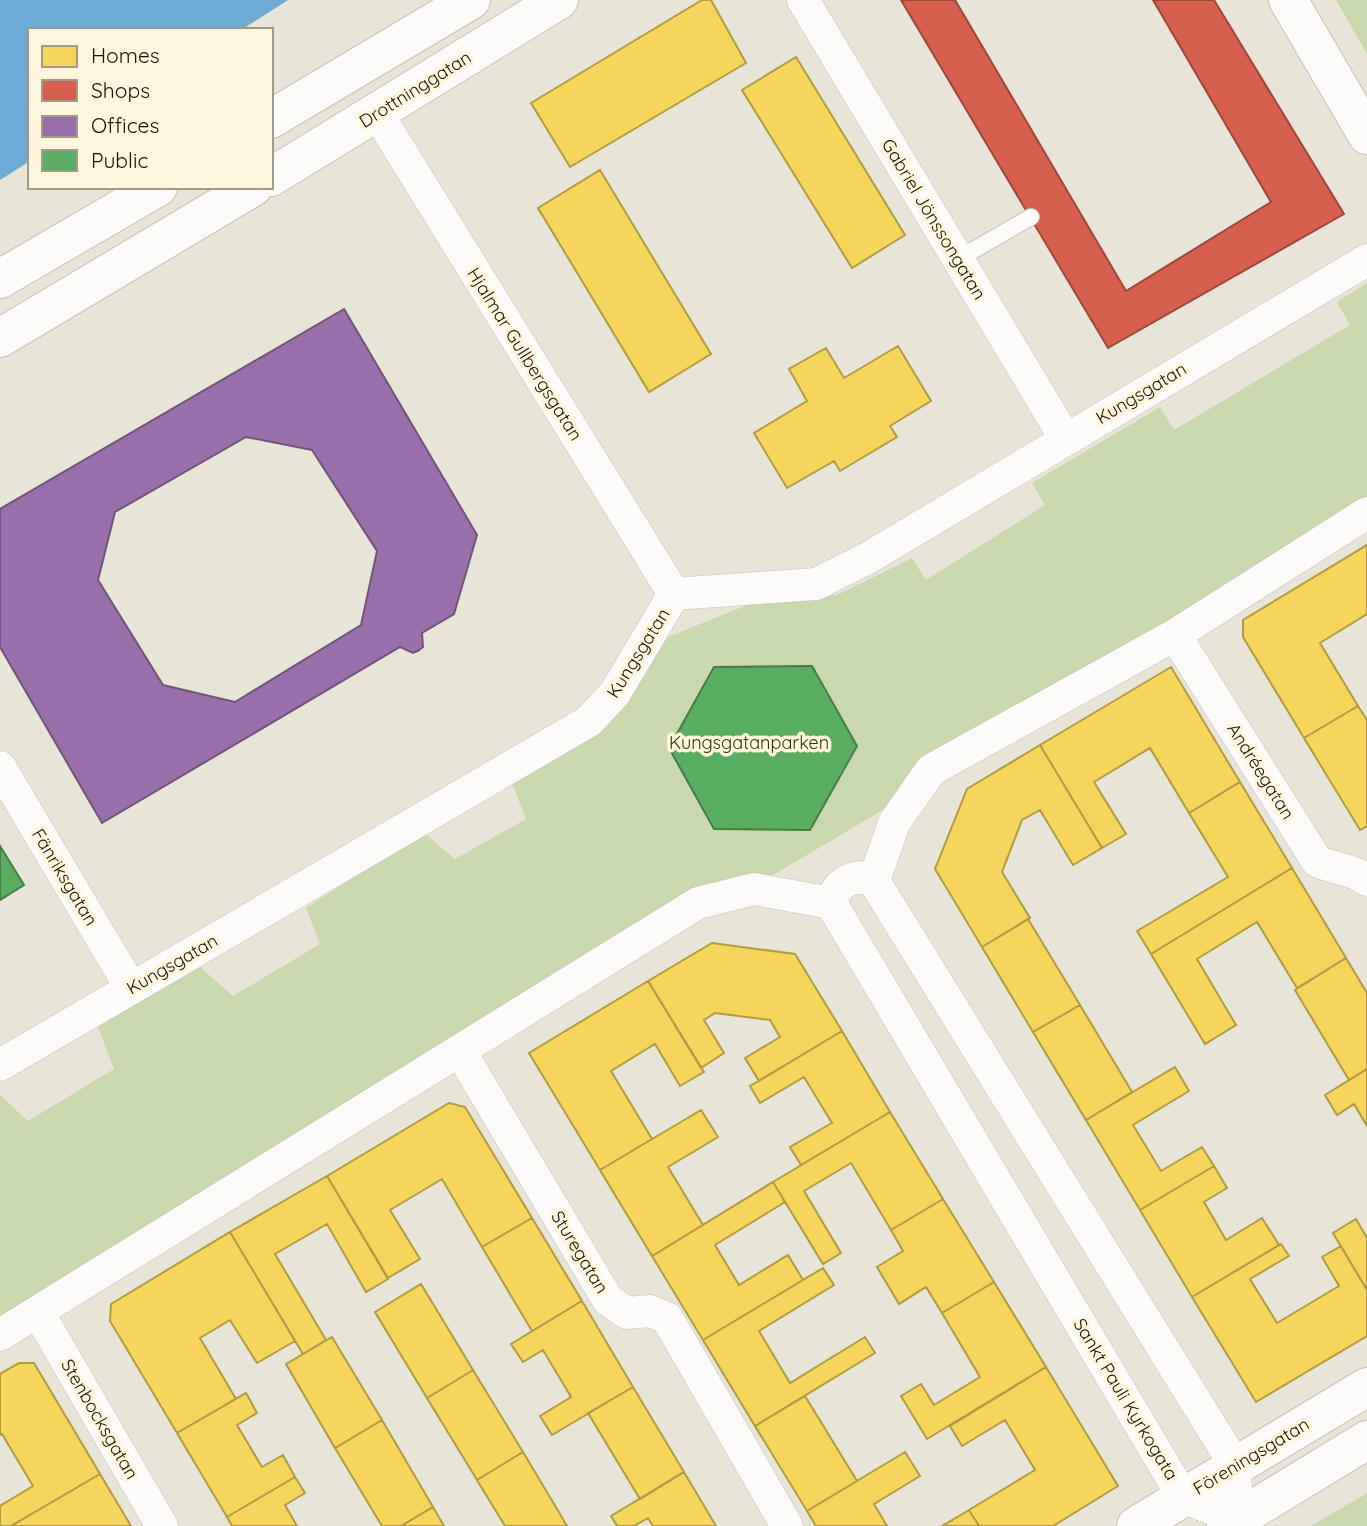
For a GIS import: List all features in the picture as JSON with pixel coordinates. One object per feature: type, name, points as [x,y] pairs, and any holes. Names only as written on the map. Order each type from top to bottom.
[{"type":"main road","points":[[273,118],[471,0]]},
{"type":"main road","name":"Drottninggatan","points":[[273,176],[559,0]]},
{"type":"main road","points":[[1288,0],[1367,135]]},
{"type":"main road","points":[[0,279],[155,189]]},
{"type":"main road","points":[[0,338],[250,189]]},
{"type":"main road","name":"Föreningsgatan","points":[[1136,1526],[1367,1387]]},
{"type":"main road","points":[[1232,1523],[1367,1440]]},
{"type":"street","name":"Gabriel Jönssongatan","points":[[803,0],[1065,438]]},
{"type":"street","name":"Hjalmar Gullbergsgatan","points":[[377,113],[674,594]]},
{"type":"street","name":"Kungsgatan","points":[[0,1065],[589,721],[615,693],[674,594],[816,584],[868,558],[1367,260]]},
{"type":"street","points":[[874,881],[894,823],[931,770],[1175,635],[1367,513]]},
{"type":"street","name":"Andréegatan","points":[[1175,635],[1317,861],[1334,869],[1357,873],[1367,880]]},
{"type":"street","name":"Fänriksgatan","points":[[0,767],[131,988]]},
{"type":"street","points":[[0,1335],[698,903],[754,889],[831,903],[835,890],[846,879],[859,877],[874,881],[1235,1465],[1232,1523]]},
{"type":"street","name":"Sankt Pauli Kyrkogata","points":[[831,903],[1183,1497],[1232,1523]]},
{"type":"street","name":"Sturegatan","points":[[460,1051],[608,1300],[627,1313],[650,1311],[667,1318],[787,1526]]},
{"type":"street","name":"Stenbocksgatan","points":[[37,1312],[162,1526]]},
{"type":"lane","points":[[958,259],[1031,217]]},
{"type":"green space","points":[[1336,0],[1367,0],[1367,54]]},
{"type":"green space","name":"Kungsgatanparken","points":[[1367,283],[1367,513],[859,824],[516,1025],[0,1321],[0,1095],[28,1121],[114,1069],[95,1019],[199,966],[233,996],[320,944],[306,908],[423,832],[455,859],[526,819],[510,778],[592,733],[668,637],[747,605],[837,595],[912,558],[926,580],[1045,505],[1032,483],[1160,407],[1174,430],[1350,325],[1337,302]]},
{"type":"green space","points":[[1367,1493],[1367,1526],[1311,1526]]},
{"type":"water","points":[[0,0],[288,0],[244,28],[28,28],[28,162],[0,180]]},
{"type":"building: Homes","points":[[702,0],[711,0],[746,63],[570,167],[531,103]]},
{"type":"building: Homes","points":[[796,57],[905,235],[852,268],[742,90]]},
{"type":"building: Homes","points":[[600,170],[711,354],[649,392],[538,208]]},
{"type":"building: Homes","points":[[898,346],[931,401],[890,426],[897,437],[840,471],[834,461],[787,488],[754,433],[807,401],[789,369],[826,348],[844,378]]},
{"type":"building: Homes","points":[[1367,545],[1367,614],[1320,643],[1358,706],[1304,738],[1243,637],[1243,620]]},
{"type":"building: Homes","points":[[1171,667],[1240,782],[1189,813],[1150,748],[1094,782],[1126,834],[1102,848],[1040,745]]},
{"type":"building: Homes","points":[[1358,706],[1367,720],[1367,826],[1360,830],[1304,738]]},
{"type":"building: Homes","points":[[1040,745],[1102,848],[1073,865],[1040,810],[1022,820],[1002,872],[1030,918],[982,947],[935,869],[967,789]]},
{"type":"building: Homes","points":[[1240,782],[1292,868],[1151,954],[1137,931],[1228,877],[1189,813]]},
{"type":"building: Homes","points":[[1292,868],[1346,958],[1297,988],[1257,922],[1197,959],[1236,1025],[1205,1044],[1151,954]]},
{"type":"building: Homes","points":[[1028,919],[1080,1005],[1033,1032],[982,947]]},
{"type":"building: Homes","points":[[712,943],[795,954],[842,1031],[759,1081],[745,1058],[780,1037],[770,1020],[715,1013],[704,1020],[724,1053],[701,1068],[648,981]]},
{"type":"building: Homes","points":[[1346,958],[1367,993],[1367,1069],[1349,1080],[1295,990]]},
{"type":"building: Homes","points":[[648,981],[704,1072],[680,1086],[655,1044],[611,1071],[652,1139],[600,1170],[529,1053]]},
{"type":"building: Homes","points":[[1080,1005],[1132,1092],[1086,1120],[1033,1032]]},
{"type":"building: Homes","points":[[842,1031],[890,1112],[801,1165],[790,1147],[832,1123],[804,1077],[760,1103],[750,1086]]},
{"type":"building: Homes","points":[[1175,1067],[1189,1091],[1133,1125],[1161,1171],[1202,1147],[1214,1166],[1140,1210],[1086,1120]]},
{"type":"building: Homes","points":[[1367,1069],[1367,1126],[1354,1104],[1337,1115],[1325,1095]]},
{"type":"building: Homes","points":[[449,1103],[465,1107],[532,1218],[482,1247],[442,1179],[390,1210],[420,1259],[388,1278],[327,1176]]},
{"type":"building: Homes","points":[[701,1110],[718,1137],[668,1167],[703,1225],[652,1256],[600,1170]]},
{"type":"building: Homes","points":[[890,1112],[943,1199],[891,1230],[851,1163],[804,1191],[841,1253],[823,1264],[773,1182]]},
{"type":"building: Homes","points":[[1214,1166],[1227,1188],[1204,1202],[1226,1240],[1262,1218],[1279,1245],[1192,1297],[1140,1210]]},
{"type":"building: Homes","points":[[327,1176],[388,1279],[366,1292],[327,1224],[275,1254],[326,1340],[303,1354],[230,1232]]},
{"type":"building: Homes","points":[[773,1182],[785,1202],[715,1245],[739,1285],[788,1255],[803,1280],[703,1340],[652,1256]]},
{"type":"building: Homes","points":[[943,1199],[994,1282],[942,1313],[926,1287],[899,1304],[877,1267],[903,1251],[891,1230]]},
{"type":"building: Homes","points":[[532,1218],[582,1301],[532,1331],[482,1247]]},
{"type":"building: Homes","points":[[1356,1219],[1367,1238],[1367,1290],[1333,1233]]},
{"type":"building: Homes","points":[[230,1232],[295,1341],[257,1363],[230,1320],[200,1338],[236,1399],[177,1433],[110,1321],[111,1304]]},
{"type":"building: Homes","points":[[1281,1244],[1289,1256],[1250,1279],[1277,1323],[1339,1286],[1322,1257],[1341,1246],[1367,1290],[1367,1336],[1256,1402],[1192,1297]]},
{"type":"building: Homes","points":[[823,1268],[834,1285],[759,1331],[790,1383],[865,1337],[875,1353],[755,1426],[703,1340]]},
{"type":"building: Homes","points":[[994,1282],[1046,1367],[927,1439],[901,1396],[921,1384],[934,1405],[980,1377],[942,1313]]},
{"type":"building: Homes","points":[[421,1284],[473,1370],[427,1398],[375,1312]]},
{"type":"building: Homes","points":[[582,1301],[633,1387],[552,1435],[540,1416],[571,1397],[543,1350],[523,1362],[511,1344]]},
{"type":"building: Homes","points":[[332,1337],[382,1420],[335,1448],[286,1364]]},
{"type":"building: Homes","points":[[19,1363],[34,1363],[100,1474],[11,1526],[0,1526],[0,1506],[33,1486],[2,1434],[0,1435],[0,1374]]},
{"type":"building: Homes","points":[[1046,1367],[1118,1486],[1053,1526],[979,1526],[969,1510],[1035,1470],[1005,1420],[962,1446],[950,1426]]},
{"type":"building: Homes","points":[[473,1370],[523,1452],[477,1480],[427,1398]]},
{"type":"building: Homes","points":[[633,1387],[684,1472],[640,1499],[588,1413]]},
{"type":"building: Homes","points":[[246,1393],[257,1413],[237,1425],[262,1467],[283,1455],[295,1477],[227,1517],[177,1433]]},
{"type":"building: Homes","points":[[805,1396],[857,1481],[807,1511],[755,1426]]},
{"type":"building: Homes","points":[[382,1420],[433,1507],[401,1526],[382,1526],[335,1448]]},
{"type":"building: Homes","points":[[523,1452],[567,1526],[505,1526],[477,1480]]},
{"type":"building: Homes","points":[[905,1452],[920,1476],[874,1504],[887,1526],[816,1526],[807,1511]]},
{"type":"building: Homes","points":[[684,1472],[716,1526],[653,1526],[648,1518],[634,1526],[617,1526],[611,1516]]},
{"type":"building: Homes","points":[[100,1474],[131,1526],[11,1526]]},
{"type":"building: Homes","points":[[295,1477],[305,1493],[285,1505],[297,1526],[232,1526],[227,1517]]},
{"type":"building: Homes","points":[[433,1507],[444,1526],[401,1526]]},
{"type":"building: Homes","points":[[969,1510],[979,1526],[942,1526]]},
{"type":"building: Shops","points":[[901,0],[955,0],[1126,291],[1271,202],[1153,0],[1214,0],[1344,214],[1108,348]]},
{"type":"building: Offices","points":[[344,309],[477,535],[454,614],[422,633],[423,647],[418,651],[413,653],[400,647],[102,823],[0,647],[0,509]],"holes":[[[246,437],[312,450],[377,551],[361,625],[235,702],[163,685],[98,580],[115,512]]]},
{"type":"building: Public","points":[[812,666],[857,746],[810,830],[714,829],[669,748],[714,667]]},
{"type":"building: Public","points":[[0,846],[24,885],[0,900]]}]
